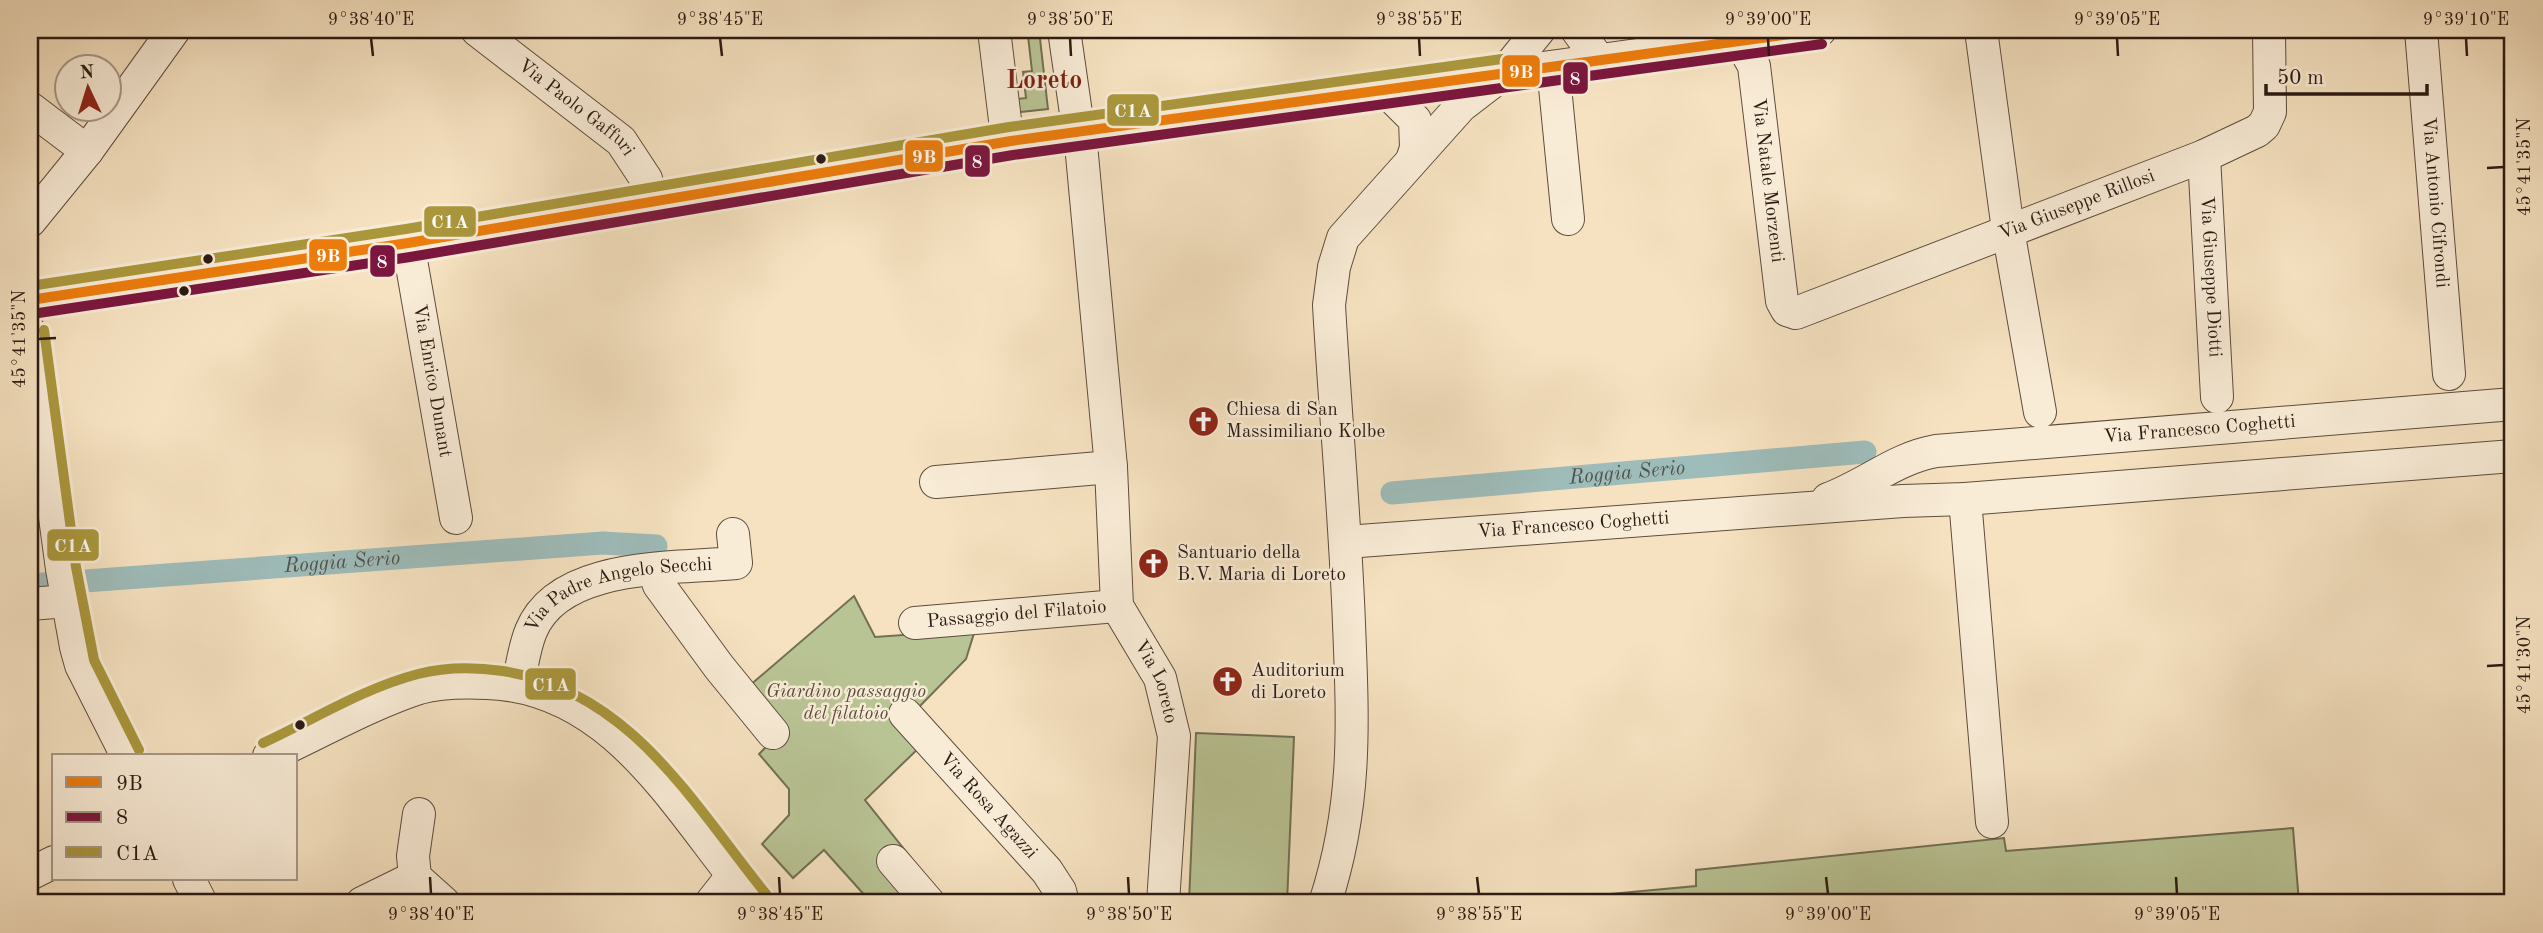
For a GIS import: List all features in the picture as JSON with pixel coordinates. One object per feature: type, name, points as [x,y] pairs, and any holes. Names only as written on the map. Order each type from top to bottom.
[{"type":"street","points":[[30,222],[174,30]]},
{"type":"street","name":"Via Paolo Gaffuri","points":[[477,30],[621,141],[646,179],[652,202]]},
{"type":"street","points":[[994,30],[1011,141]]},
{"type":"street","name":"Via Loreto","points":[[1064,30],[1078,132],[1111,467],[1118,606],[1160,678],[1174,736],[1163,903]]},
{"type":"street","points":[[1325,903],[1341,849],[1352,776],[1353,737],[1346,542],[1329,305],[1334,267],[1343,238],[1461,106],[1504,73],[1539,30]]},
{"type":"street","points":[[1577,30],[1599,60]]},
{"type":"street","points":[[30,300],[408,243],[1011,141],[1820,30]]},
{"type":"street","points":[[1981,30],[2008,230],[2040,412]]},
{"type":"street","name":"Via Giuseppe Rillosi","points":[[1796,313],[2204,156],[2257,131],[2268,119],[2269,30]]},
{"type":"street","name":"Via Antonio Cifrondi","points":[[2421,30],[2449,374]]},
{"type":"street","name":"Via Natale Morzenti","points":[[1740,41],[1754,66],[1782,301],[1787,310],[1796,313]]},
{"type":"street","points":[[1553,67],[1568,219]]},
{"type":"street","points":[[1384,89],[1415,120],[1416,148],[1413,158]]},
{"type":"street","points":[[30,108],[86,150]]},
{"type":"street","name":"Via Giuseppe Diotti","points":[[2204,156],[2217,397]]},
{"type":"street","name":"Via Enrico Dunant","points":[[408,243],[456,518]]},
{"type":"street","points":[[30,332],[62,569],[81,664],[126,754]]},
{"type":"street","name":"Via Francesco Coghetti","points":[[1800,509],[1851,490],[1915,454],[1936,450],[2513,404]]},
{"type":"street","name":"Via Francesco Coghetti","points":[[1346,542],[1903,500],[1965,499],[2513,456]]},
{"type":"street","points":[[936,482],[1111,467]]},
{"type":"street","points":[[1891,468],[1903,500]]},
{"type":"street","points":[[1965,499],[1992,822]]},
{"type":"street","name":"Via Padre Angelo Secchi","points":[[518,684],[532,629],[550,604],[573,586],[600,577],[736,564],[733,534]]},
{"type":"street","points":[[654,571],[659,585],[719,667],[773,733]]},
{"type":"street","points":[[30,604],[67,601]]},
{"type":"street","name":"Passaggio del Filatoio","points":[[915,623],[1118,606]]},
{"type":"street","points":[[273,754],[420,688],[464,682],[518,684],[566,702],[594,717],[631,748],[755,903]]},
{"type":"street","name":"Via Rosa Agazzi","points":[[905,715],[1047,871],[1060,891],[1063,903]]},
{"type":"street","points":[[419,814],[413,856],[415,877],[444,903]]},
{"type":"street","points":[[893,861],[929,903]]},
{"type":"street","points":[[30,874],[52,863]]},
{"type":"street","points":[[711,903],[733,875]]},
{"type":"street","points":[[362,903],[415,877]]},
{"type":"street","points":[[190,880],[201,903]]},
{"type":"street","points":[[203,880],[214,903]]},
{"type":"green space","points":[[999,30],[1039,30],[1048,109],[1012,113],[1010,100],[1026,98],[1023,72],[1032,71],[1028,36],[1000,38]]},
{"type":"green space","name":"Giardino passaggio del filatoio","points":[[854,596],[875,637],[975,630],[966,659],[917,709],[924,743],[865,800],[947,903],[866,903],[868,899],[824,850],[793,878],[762,844],[789,815],[789,789],[759,754],[782,731],[748,687]]},
{"type":"green space","points":[[1196,733],[1294,737],[1287,903],[1189,903]]},
{"type":"green space","points":[[2293,828],[2299,903],[1512,903],[1696,886],[1696,870],[2004,838],[2006,851]]},
{"type":"waterway","name":"Roggia Serio","points":[[1392,493],[1865,452]]},
{"type":"waterway","name":"Roggia Serio","points":[[30,585],[603,543],[656,546]]},
{"type":"transit line","name":"9B","points":[[30,300],[408,243],[1011,141],[1820,30]]},
{"type":"transit line","name":"8","points":[[32,314],[410,257],[1013,155],[1822,44]]},
{"type":"transit line","name":"C1A","points":[[30,286],[406,229],[1009,127],[1502,59]]},
{"type":"transit line","name":"C1A","points":[[44,330],[76,567],[94,660],[139,750]]},
{"type":"transit line","name":"C1A","points":[[263,743],[378,687],[428,672],[460,668],[503,671],[548,683],[587,701],[622,726],[654,755],[766,894]]},
{"type":"place","name":"Chiesa di San Massimiliano Kolbe","points":[[1203,421]]},
{"type":"place","name":"Santuario della B.V. Maria di Loreto","points":[[1154,564]]},
{"type":"place","name":"Auditorium di Loreto","points":[[1228,682]]},
{"type":"district","name":"Loreto","points":[[1044,81]]}]
